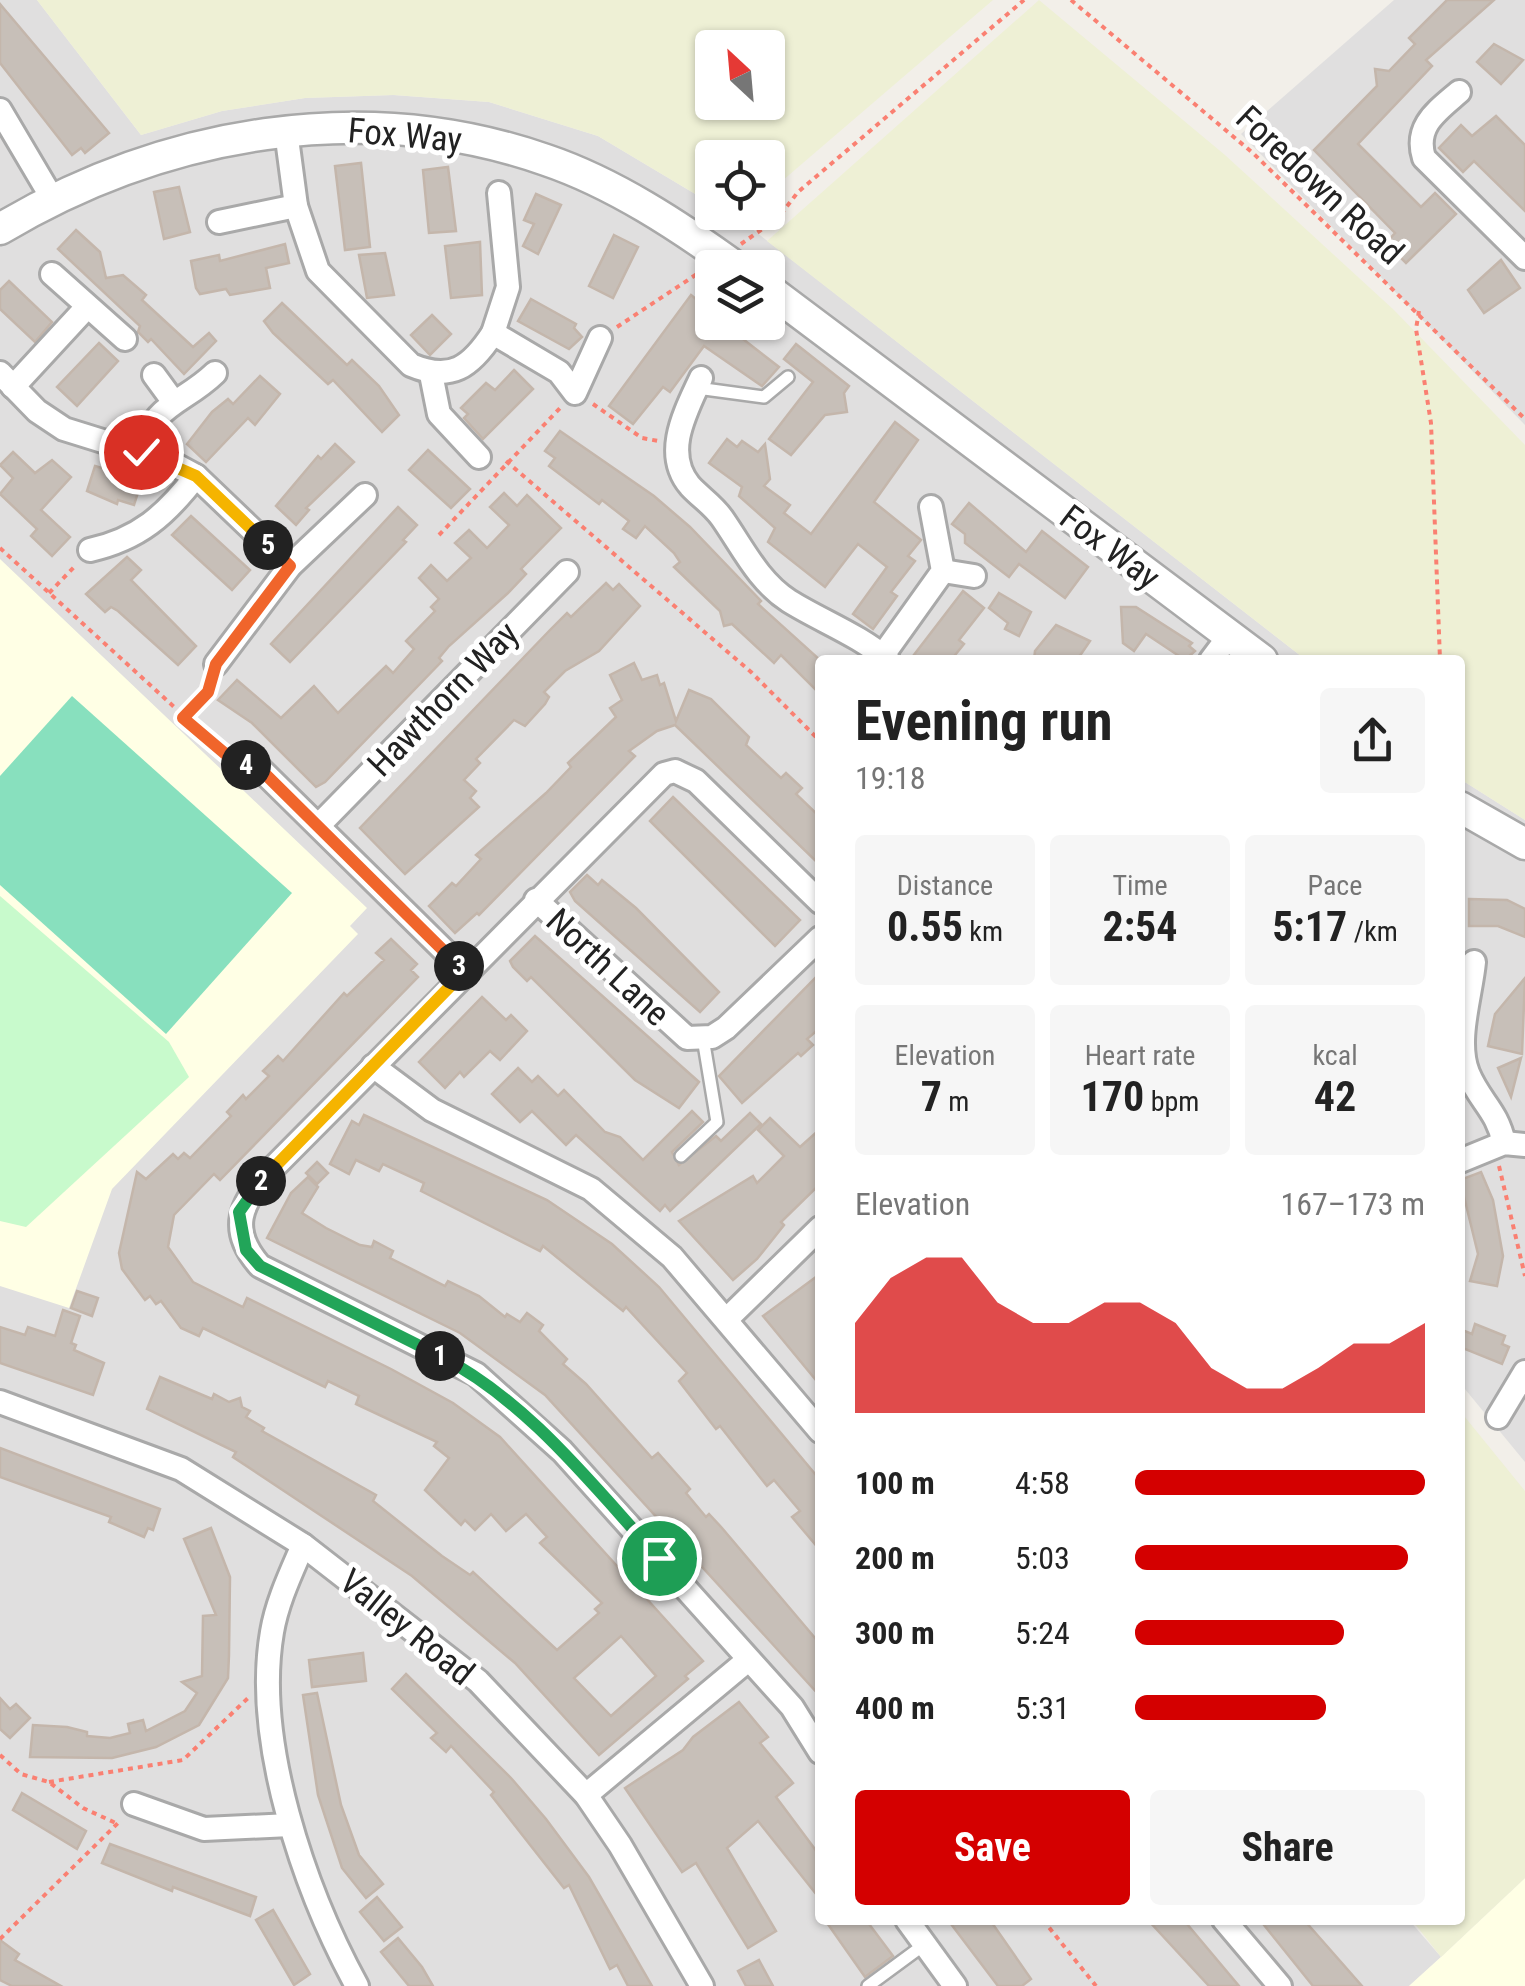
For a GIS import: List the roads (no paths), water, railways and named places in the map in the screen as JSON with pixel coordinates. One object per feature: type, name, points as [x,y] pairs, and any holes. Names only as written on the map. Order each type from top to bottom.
[{"type":"street","points":[[1460,92],[1422,129],[1420,144],[1424,158],[1525,258]]},
{"type":"street","points":[[0,110],[52,198]]},
{"type":"street","points":[[286,131],[296,206],[308,249],[331,289],[411,366],[431,374],[457,373],[478,356],[493,333],[508,287],[498,194]]},
{"type":"street","name":"Fox Way","points":[[0,230],[52,198],[156,157],[240,136],[286,131],[423,131],[497,144],[550,161],[627,197],[710,250]]},
{"type":"street","points":[[220,222],[296,206]]},
{"type":"street","points":[[52,274],[125,339]]},
{"type":"street","name":"Fox Way","points":[[785,303],[1220,648],[1244,655]]},
{"type":"street","points":[[86,308],[7,380],[37,411],[64,429],[141,452],[196,476],[290,566]]},
{"type":"street","points":[[493,333],[559,372],[575,393],[600,338]]},
{"type":"street","points":[[141,452],[147,428],[174,402],[196,391],[215,373]]},
{"type":"street","points":[[431,374],[439,414],[478,456]]},
{"type":"street","points":[[154,375],[174,402]]},
{"type":"street","points":[[699,383],[677,445],[678,464],[690,486],[723,518],[761,576],[788,600],[881,655]]},
{"type":"street","points":[[90,550],[119,543],[144,530],[170,511],[196,476]]},
{"type":"street","points":[[216,664],[290,566],[364,495]]},
{"type":"street","points":[[888,655],[944,571],[931,507]]},
{"type":"street","points":[[944,571],[974,576]]},
{"type":"street","name":"Hawthorn Way","points":[[319,826],[567,572]]},
{"type":"street","points":[[251,760],[465,971]]},
{"type":"street","name":"North Lane","points":[[815,897],[696,781],[675,772],[653,781],[250,1192],[239,1212],[246,1250],[260,1266],[476,1374],[562,1451],[792,1707],[815,1744]]},
{"type":"street","points":[[1465,811],[1525,844]]},
{"type":"street","name":"North Lane","points":[[536,900],[687,1038],[703,1038],[726,1028],[815,943]]},
{"type":"street","points":[[1465,1049],[1474,962]]},
{"type":"street","points":[[1465,1062],[1472,1082],[1499,1120],[1508,1145],[1465,1159]]},
{"type":"street","points":[[373,1066],[432,1110],[591,1188],[672,1256],[815,1425]]},
{"type":"street","points":[[728,1318],[815,1233]]},
{"type":"street","points":[[1498,1417],[1525,1372]]},
{"type":"street","name":"Valley Road","points":[[0,1402],[181,1469],[303,1545],[478,1681],[586,1795],[702,1986]]},
{"type":"street","points":[[303,1545],[271,1634],[270,1691],[276,1760],[290,1825],[335,1946],[357,1986]]},
{"type":"street","points":[[586,1795],[748,1660]]},
{"type":"street","points":[[134,1804],[204,1829],[290,1825]]},
{"type":"street","points":[[911,1925],[955,1986]]},
{"type":"street","points":[[1228,1925],[1280,1986]]},
{"type":"lane","points":[[699,383],[764,397],[788,378]]},
{"type":"lane","points":[[681,1156],[717,1122],[703,1038]]},
{"type":"lane","points":[[868,1986],[925,1944]]}]
